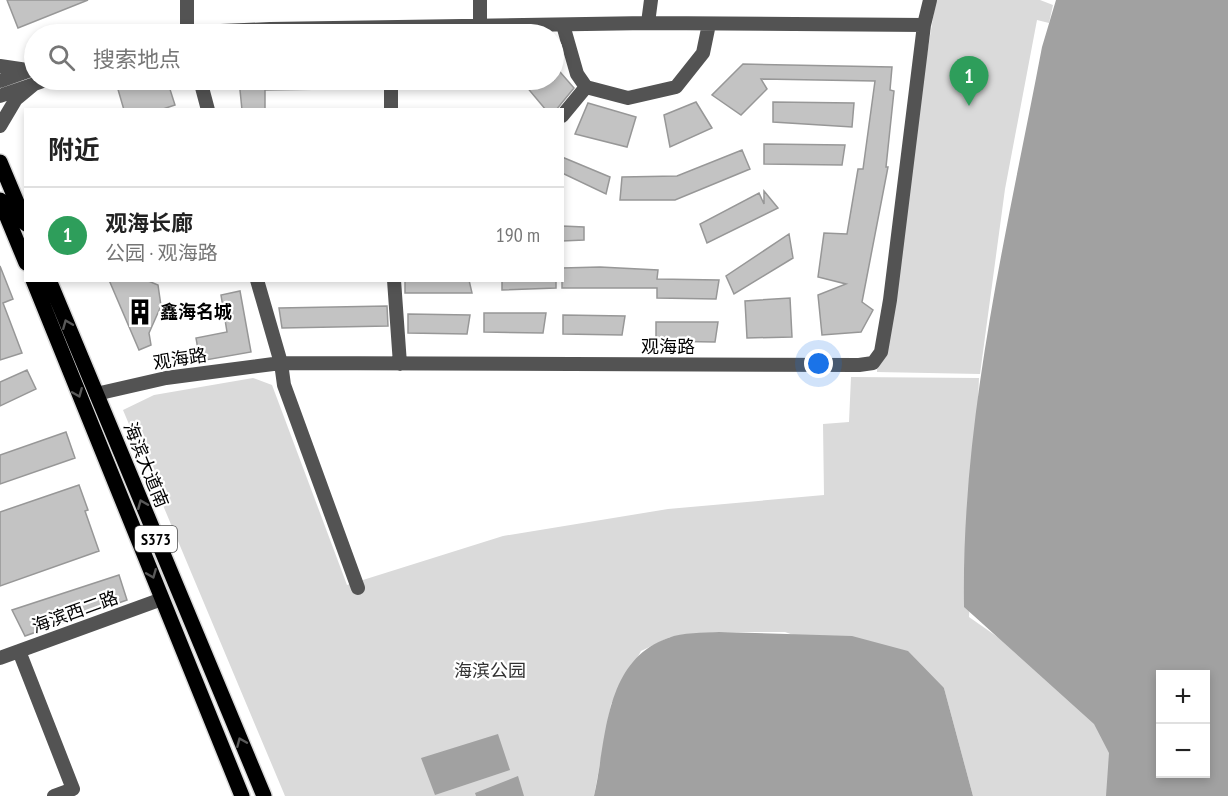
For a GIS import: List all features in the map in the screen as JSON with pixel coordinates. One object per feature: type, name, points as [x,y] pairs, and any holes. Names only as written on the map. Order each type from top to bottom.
[{"type":"main road","points":[[0,162],[24,219]]},
{"type":"main road","points":[[0,200],[24,258]]},
{"type":"main road","name":"海滨大道南","points":[[34,282],[242,796]]},
{"type":"main road","name":"海滨大道南","points":[[50,282],[264,796]]},
{"type":"street","points":[[187,0],[187,24]]},
{"type":"street","points":[[480,0],[480,24]]},
{"type":"street","points":[[648,23],[651,0]]},
{"type":"street","name":"观海路","points":[[96,394],[166,378],[281,363],[859,365],[873,363],[881,352],[890,300],[924,25],[930,0]]},
{"type":"street","points":[[564,25],[648,23],[924,25]]},
{"type":"street","points":[[564,28],[577,74],[586,87],[628,98],[676,87],[703,54],[708,24]]},
{"type":"street","points":[[0,66],[24,72]]},
{"type":"street","points":[[0,81],[24,78]]},
{"type":"street","points":[[0,96],[24,83]]},
{"type":"street","points":[[564,114],[586,87]]},
{"type":"street","points":[[0,126],[24,90]]},
{"type":"street","points":[[203,90],[207,108]]},
{"type":"street","points":[[391,90],[391,108]]},
{"type":"street","points":[[258,282],[281,363],[284,384],[358,588]]},
{"type":"street","points":[[394,282],[400,364]]},
{"type":"street","name":"海滨西二路","points":[[0,658],[162,598]]},
{"type":"street","points":[[19,651],[74,793],[54,796]]},
{"type":"green space","points":[[936,0],[1040,0],[1053,5],[1049,23],[1037,20],[1005,189],[980,374],[877,372],[878,349]]},
{"type":"green space","name":"海滨公园","points":[[851,377],[979,378],[969,617],[1025,656],[1097,715],[1115,763],[1114,796],[973,796],[944,688],[785,632],[719,632],[670,637],[641,651],[611,704],[594,796],[285,796],[123,410],[154,395],[253,378],[272,385],[347,585],[503,536],[668,509],[824,495],[823,424],[849,422]]},
{"type":"shaded area","points":[[1056,0],[1228,0],[1228,796],[1106,796],[1109,753],[1094,724],[964,607],[965,536],[970,466],[978,396],[1001,256],[1042,47]]},
{"type":"shaded area","points":[[719,632],[852,636],[908,651],[944,688],[973,796],[594,796],[612,705],[619,683],[631,665],[647,649],[668,638]]},
{"type":"shaded area","points":[[498,734],[510,770],[435,795],[421,758]]},
{"type":"shaded area","points":[[518,776],[524,796],[476,796],[475,793]]},
{"type":"building","points":[[7,0],[88,0],[24,24],[18,28]]},
{"type":"building","points":[[743,64],[892,67],[890,90],[894,91],[886,167],[888,167],[862,302],[873,310],[861,332],[822,335],[818,295],[846,284],[818,277],[824,233],[847,234],[858,169],[863,169],[875,81],[761,79],[767,89],[741,115],[712,95]]},
{"type":"building","points":[[564,76],[574,88],[558,108],[544,108],[529,90],[564,90]]},
{"type":"building","points":[[118,90],[170,90],[175,105],[166,108],[123,108]]},
{"type":"building","points":[[240,90],[265,90],[265,108],[242,108]]},
{"type":"building","points":[[696,102],[712,128],[670,147],[664,115]]},
{"type":"building","points":[[773,102],[854,103],[852,127],[773,122]]},
{"type":"building","points":[[588,103],[636,117],[627,147],[575,134]]},
{"type":"building","points":[[764,144],[845,145],[842,165],[764,164]]},
{"type":"building","points":[[742,150],[750,169],[675,200],[620,200],[622,177],[677,176]]},
{"type":"building","points":[[564,158],[610,177],[606,194],[564,174]]},
{"type":"building","points":[[764,191],[778,208],[707,243],[700,224],[759,193],[764,204]]},
{"type":"building","points":[[564,226],[584,227],[584,240],[564,241]]},
{"type":"building","points":[[789,234],[793,258],[734,294],[726,276]]},
{"type":"building","points":[[0,266],[13,299],[3,303],[22,353],[0,360]]},
{"type":"building","points":[[564,268],[658,270],[657,279],[719,280],[716,299],[657,298],[657,288],[562,288]]},
{"type":"building","name":"鑫海名城","points":[[110,282],[151,282],[158,285],[161,306],[149,333],[151,345],[139,350]]},
{"type":"building","points":[[405,282],[469,282],[472,293],[405,293]]},
{"type":"building","points":[[502,282],[556,282],[556,288],[502,290]]},
{"type":"building","points":[[240,291],[251,352],[200,361],[196,338],[227,332],[221,295]]},
{"type":"building","points":[[790,298],[792,337],[747,338],[745,301]]},
{"type":"building","points":[[387,306],[388,326],[282,328],[279,308]]},
{"type":"building","points":[[484,313],[546,313],[543,333],[484,332]]},
{"type":"building","points":[[408,314],[470,315],[467,334],[408,333]]},
{"type":"building","points":[[563,315],[625,316],[622,335],[563,334]]},
{"type":"building","points":[[656,322],[718,322],[715,342],[656,341]]},
{"type":"building","points":[[27,370],[36,389],[0,406],[0,382]]},
{"type":"building","points":[[66,432],[75,458],[0,484],[0,455]]},
{"type":"building","points":[[79,485],[99,551],[0,586],[0,512]]},
{"type":"building","points":[[119,575],[127,600],[25,636],[12,610]]},
{"type":"place","name":"观海长廊","points":[[969,106]]},
{"type":"place","name":"鑫海名城","points":[[140,312]]}]
